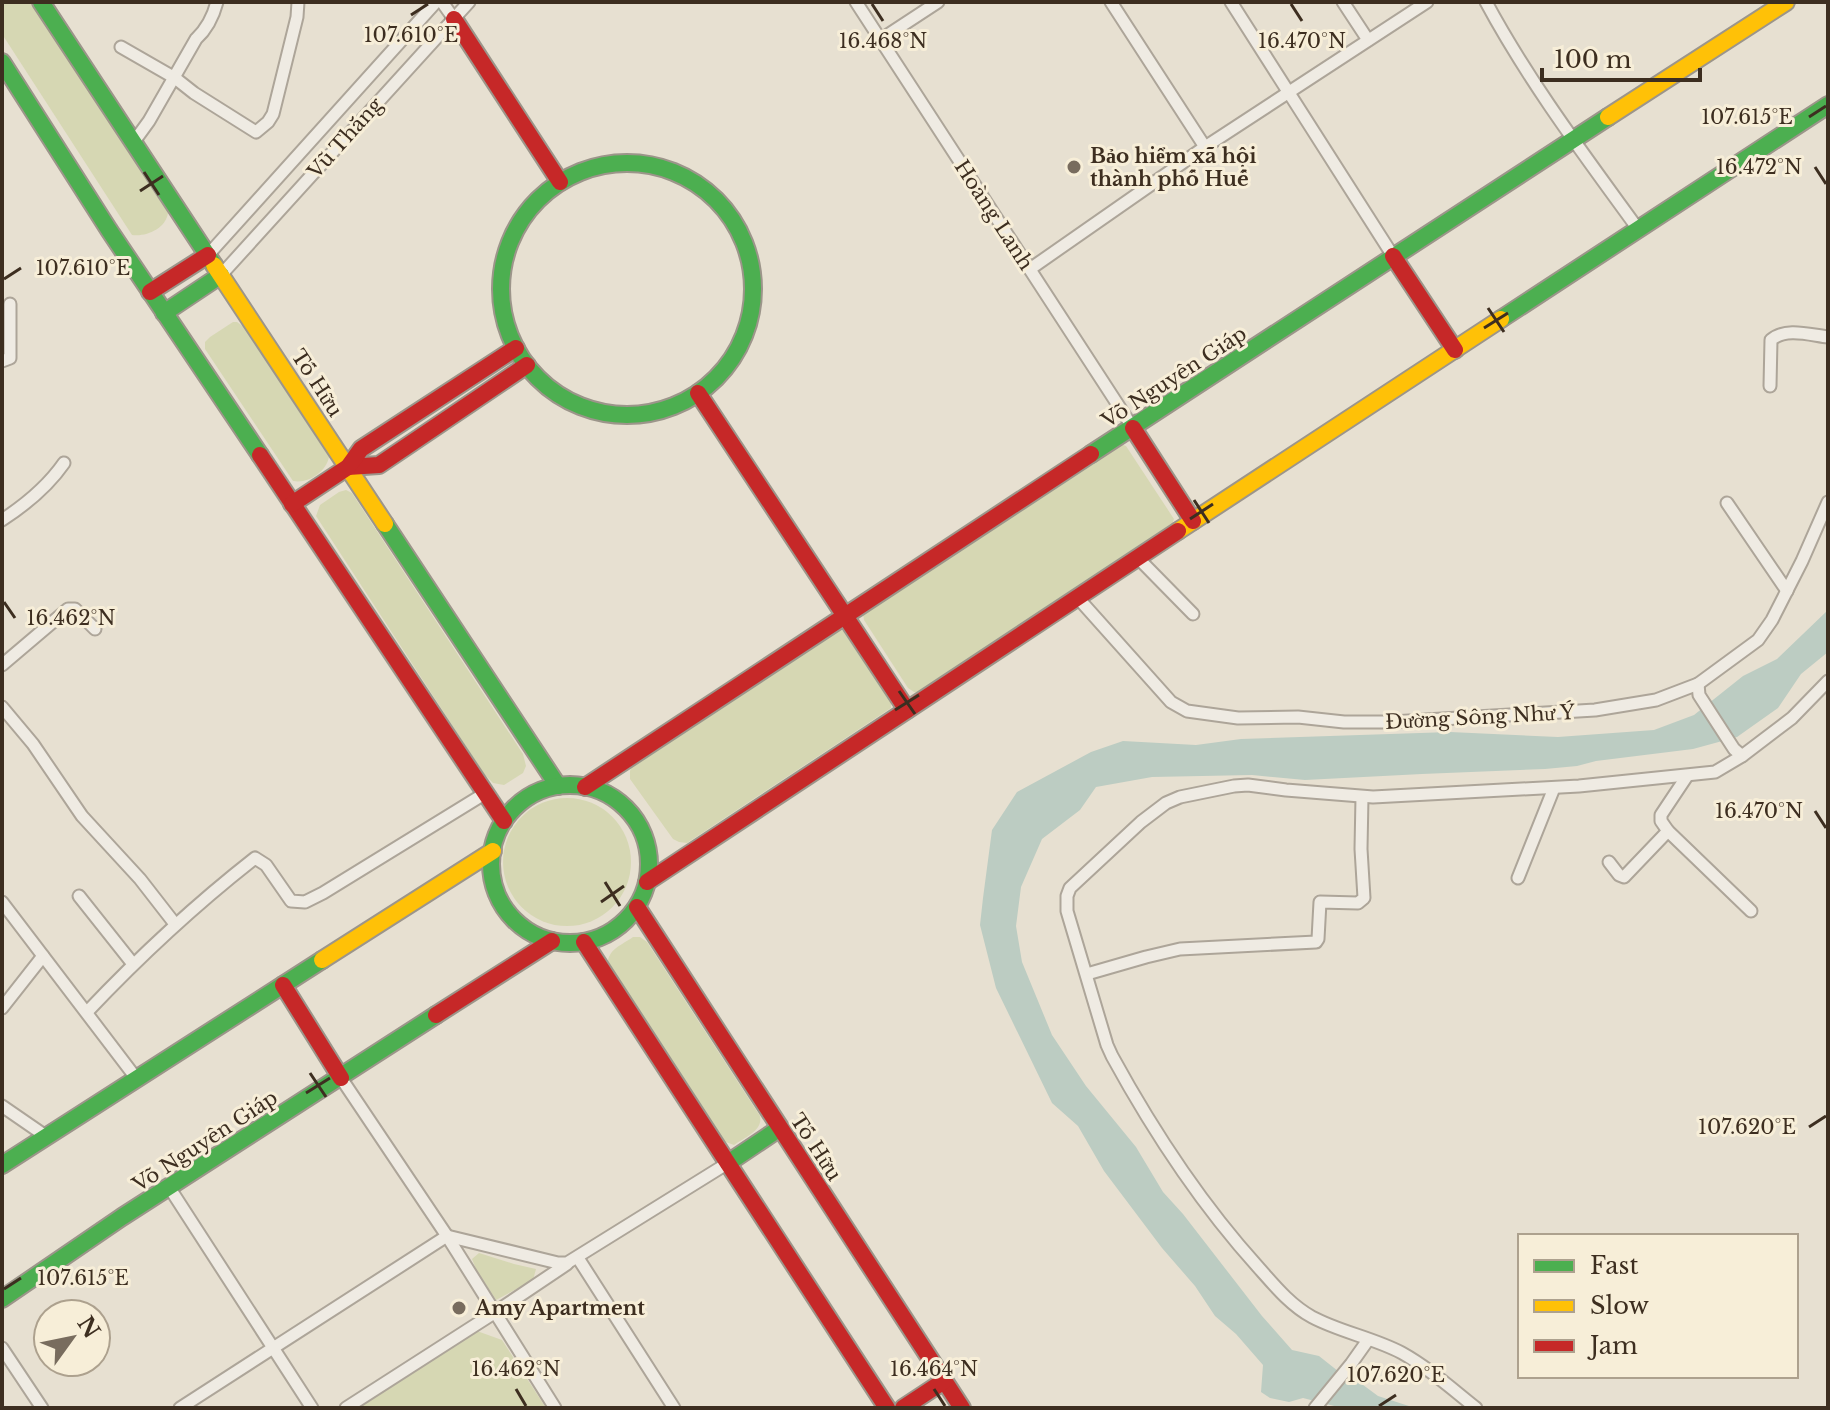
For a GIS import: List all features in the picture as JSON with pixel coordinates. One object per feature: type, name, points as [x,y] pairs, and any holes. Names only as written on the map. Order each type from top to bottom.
[{"type":"street","name":"Tố Hữu","points":[[41,2],[558,786]]},
{"type":"street","points":[[133,143],[196,39],[205,31],[217,2]]},
{"type":"street","points":[[121,47],[175,78],[256,132],[273,114],[298,2]]},
{"type":"street","points":[[439,2],[454,19],[560,182]]},
{"type":"street","name":"Vũ Thắng","points":[[208,255],[439,2]]},
{"type":"street","name":"Vũ Thắng","points":[[221,275],[469,2]]},
{"type":"street","name":"Hoàng Lanh","points":[[856,2],[1133,428]]},
{"type":"street","points":[[880,40],[938,2]]},
{"type":"street","points":[[1111,2],[1205,147]]},
{"type":"street","points":[[1231,2],[1455,350]]},
{"type":"street","points":[[1343,2],[1368,40]]},
{"type":"street","points":[[1030,269],[1205,147],[1427,2]]},
{"type":"street","points":[[1486,2],[1573,139],[1638,229]]},
{"type":"street","name":"Võ Nguyên Giáp","points":[[585,787],[1015,503],[1786,2]]},
{"type":"street","points":[[2,62],[150,292],[504,821]]},
{"type":"street","points":[[647,882],[1828,105]]},
{"type":"street","points":[[630,163],[654,166],[698,186],[717,201],[732,221],[744,242],[750,266],[753,290],[750,314],[743,338],[732,359],[717,378],[698,393],[677,405],[654,412],[631,415],[607,413],[563,397],[527,365],[507,327],[502,303],[505,256],[513,234],[526,214],[541,196],[560,182],[582,171],[606,165],[630,163]]},
{"type":"street","points":[[150,292],[208,255]]},
{"type":"street","points":[[164,313],[221,275]]},
{"type":"street","points":[[2,361],[10,358],[10,304]]},
{"type":"street","points":[[1770,386],[1771,340],[1775,336],[1795,333],[1828,337]]},
{"type":"street","points":[[292,504],[348,467],[361,449],[516,348]]},
{"type":"street","points":[[348,467],[379,465],[527,365]]},
{"type":"street","points":[[472,377],[483,395]]},
{"type":"street","points":[[698,393],[907,710]]},
{"type":"street","points":[[408,419],[420,438]]},
{"type":"street","points":[[1133,428],[1193,521]]},
{"type":"street","points":[[2,520],[18,510],[56,475],[64,463]]},
{"type":"street","name":"Đường Sông Như Ý","points":[[1078,598],[1171,702],[1187,711],[1238,718],[1298,717],[1344,722],[1392,722],[1595,710],[1698,690],[1758,640],[1787,591],[1828,502]]},
{"type":"street","points":[[1727,503],[1787,591]]},
{"type":"street","points":[[1138,558],[1193,614]]},
{"type":"street","points":[[2,665],[68,609],[75,609],[95,629]]},
{"type":"street","points":[[1476,1408],[1401,1352],[1311,1317],[1281,1292],[1237,1243],[1156,1131],[1107,1045],[1067,911],[1070,888],[1141,822],[1166,803],[1180,797],[1248,785],[1362,797],[1554,788],[1715,772],[1738,752],[1792,718],[1828,681]]},
{"type":"street","points":[[1698,690],[1738,752]]},
{"type":"street","points":[[2,707],[33,744],[82,816],[140,879],[175,924]]},
{"type":"street","points":[[1687,776],[1661,815],[1661,821],[1751,911]]},
{"type":"street","points":[[585,787],[614,799],[636,821],[648,850],[647,882],[637,907],[619,926],[584,942],[552,941],[525,928],[505,907],[493,880],[493,851],[504,821],[522,802],[545,789],[585,787]]},
{"type":"street","points":[[1518,878],[1554,788]]},
{"type":"street","points":[[87,1012],[175,924],[255,858],[266,865],[291,901],[305,902],[484,794]]},
{"type":"street","points":[[1087,974],[1190,947],[1317,941],[1320,902],[1358,903],[1364,898],[1362,797]]},
{"type":"street","points":[[1609,862],[1624,877],[1668,831]]},
{"type":"street","points":[[2,1165],[493,851]]},
{"type":"street","points":[[79,896],[133,964]]},
{"type":"street","points":[[2,902],[136,1078]]},
{"type":"street","name":"Tố Hữu","points":[[637,907],[962,1408]]},
{"type":"street","name":"Võ Nguyên Giáp","points":[[2,1299],[169,1187],[552,941]]},
{"type":"street","points":[[584,942],[887,1408]]},
{"type":"street","points":[[2,1008],[43,956]]},
{"type":"street","points":[[283,985],[555,1408]]},
{"type":"street","points":[[2,1106],[47,1137]]},
{"type":"street","points":[[346,1408],[780,1128]]},
{"type":"street","points":[[169,1187],[312,1408]]},
{"type":"street","points":[[180,1408],[447,1236],[558,1263],[573,1261]]},
{"type":"street","points":[[573,1261],[674,1408]]},
{"type":"street","points":[[1315,1408],[1368,1340]]},
{"type":"street","points":[[2,1348],[42,1408]]},
{"type":"street","points":[[903,1408],[944,1381]]},
{"type":"green space","points":[[2,2],[32,2],[168,213],[164,223],[155,230],[144,235],[132,235],[2,34]]},
{"type":"green space","points":[[233,322],[244,327],[329,457],[324,468],[310,479],[293,481],[205,349],[205,342],[210,337]]},
{"type":"green space","points":[[1121,444],[1126,446],[1174,519],[1171,527],[919,693],[908,688],[864,620],[866,608]]},
{"type":"green space","points":[[346,490],[352,493],[523,754],[526,766],[523,773],[504,785],[493,783],[484,774],[316,516],[320,505]]},
{"type":"green space","points":[[837,628],[843,631],[891,702],[891,708],[687,843],[673,839],[630,779],[635,758]]},
{"type":"green space","points":[[567,798],[592,803],[612,817],[626,837],[631,862],[626,887],[612,907],[592,921],[567,926],[542,921],[522,907],[508,887],[503,862],[508,837],[522,817],[542,803]]},
{"type":"green space","points":[[633,937],[647,942],[760,1116],[756,1130],[734,1145],[723,1141],[608,966],[612,952]]},
{"type":"green space","points":[[479,1253],[536,1269],[533,1280],[496,1300],[472,1259]]},
{"type":"green space","points":[[477,1331],[502,1340],[546,1408],[359,1408]]},
{"type":"shaded area","points":[[1828,610],[1828,652],[1801,674],[1778,708],[1737,737],[1693,749],[1545,769],[1305,780],[1252,775],[1152,777],[1096,787],[1080,810],[1042,839],[1021,887],[1016,926],[1022,962],[1052,1035],[1086,1086],[1136,1147],[1163,1192],[1292,1350],[1319,1356],[1348,1379],[1355,1379],[1378,1396],[1415,1408],[1342,1408],[1303,1398],[1289,1402],[1270,1398],[1261,1392],[1263,1365],[1236,1334],[1215,1316],[1104,1171],[1078,1126],[1052,1103],[996,988],[980,925],[992,830],[1017,792],[1091,752],[1123,741],[1196,745],[1241,739],[1450,732],[1558,737],[1654,730],[1694,715],[1743,676],[1777,659]]},
{"type":"traffic: fast","points":[[41,2],[214,265]]},
{"type":"traffic: fast","points":[[2,62],[109,230],[260,455]]},
{"type":"traffic: fast","points":[[1501,319],[1828,105]]},
{"type":"traffic: fast","points":[[1091,454],[1608,117]]},
{"type":"traffic: fast","points":[[627,163],[675,173],[716,200],[743,241],[753,289],[743,337],[716,378],[675,405],[627,415],[579,405],[538,378],[511,337],[501,289],[511,241],[538,200],[579,173],[627,163]]},
{"type":"traffic: fast","points":[[164,313],[221,275]]},
{"type":"traffic: fast","points":[[385,524],[558,786]]},
{"type":"traffic: fast","points":[[570,785],[600,791],[626,808],[643,834],[649,864],[643,894],[626,920],[600,937],[570,943],[540,937],[514,920],[497,894],[491,864],[497,834],[514,808],[540,791],[570,785]]},
{"type":"traffic: fast","points":[[2,1165],[322,960]]},
{"type":"traffic: fast","points":[[2,1299],[122,1217],[436,1015]]},
{"type":"traffic: fast","points":[[728,1163],[780,1128]]},
{"type":"traffic: slow","points":[[1608,117],[1786,2]]},
{"type":"traffic: slow","points":[[214,265],[385,524]]},
{"type":"traffic: slow","points":[[1178,531],[1501,319]]},
{"type":"traffic: slow","points":[[322,960],[493,851]]},
{"type":"traffic: jam","points":[[454,19],[560,182]]},
{"type":"traffic: jam","points":[[150,292],[208,255]]},
{"type":"traffic: jam","points":[[1393,256],[1455,350]]},
{"type":"traffic: jam","points":[[292,504],[348,467],[361,449],[516,348]]},
{"type":"traffic: jam","points":[[348,467],[379,465],[527,365]]},
{"type":"traffic: jam","points":[[698,393],[907,710]]},
{"type":"traffic: jam","points":[[1133,428],[1193,521]]},
{"type":"traffic: jam","points":[[585,787],[1091,454]]},
{"type":"traffic: jam","points":[[260,455],[504,821]]},
{"type":"traffic: jam","points":[[647,882],[1178,531]]},
{"type":"traffic: jam","points":[[637,907],[962,1408]]},
{"type":"traffic: jam","points":[[436,1015],[552,941]]},
{"type":"traffic: jam","points":[[584,942],[887,1408]]},
{"type":"traffic: jam","points":[[283,985],[341,1078]]},
{"type":"traffic: jam","points":[[903,1408],[944,1381]]},
{"type":"place","name":"Bảo hiểm xã hội thành phố Huế","points":[[1074,167]]},
{"type":"place","name":"Amy Apartment","points":[[459,1308]]}]
